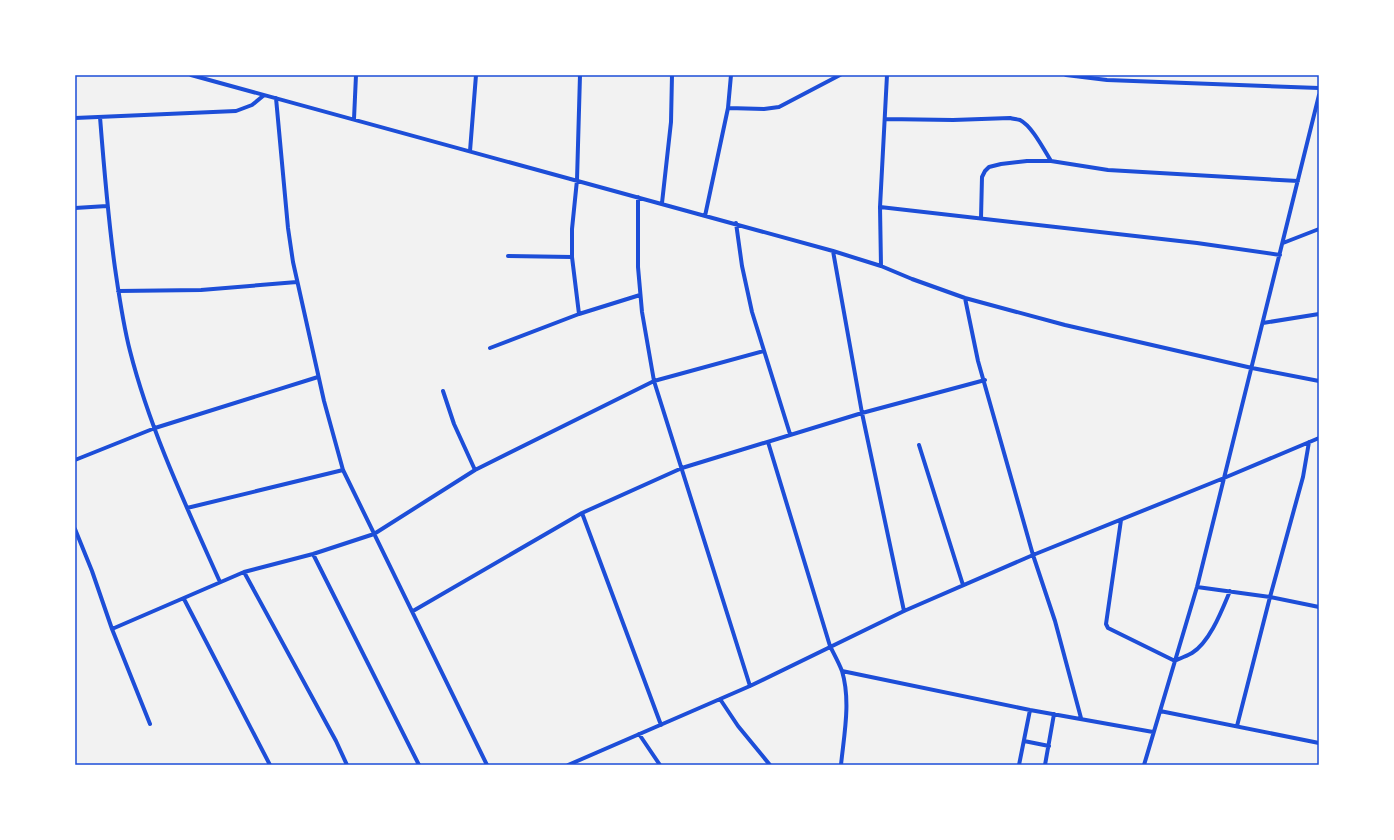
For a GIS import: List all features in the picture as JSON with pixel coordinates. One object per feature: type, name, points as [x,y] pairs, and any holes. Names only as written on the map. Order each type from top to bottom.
[{"type":"street","points":[[193,75],[263,96],[276,98],[354,119],[705,216],[736,223],[833,251],[881,266],[965,298],[1065,325],[1319,382]]},
{"type":"street","points":[[354,119],[356,75]]},
{"type":"street","points":[[470,151],[476,75]]},
{"type":"street","points":[[579,314],[572,257],[573,223],[577,180],[580,75]]},
{"type":"street","points":[[662,203],[671,122],[672,75]]},
{"type":"street","points":[[705,216],[728,108],[731,75]]},
{"type":"street","points":[[728,108],[764,109],[779,107],[840,75]]},
{"type":"street","points":[[881,266],[880,207],[887,75]]},
{"type":"street","points":[[1066,75],[1107,80],[1319,88]]},
{"type":"street","points":[[1144,765],[1197,587],[1319,95]]},
{"type":"street","points":[[75,118],[236,111],[252,105],[263,96]]},
{"type":"street","points":[[276,98],[288,228],[297,282],[310,334],[318,376],[342,470],[488,765]]},
{"type":"street","points":[[100,117],[107,206],[118,292],[130,350],[155,428],[187,508],[220,582]]},
{"type":"street","points":[[885,119],[953,120],[1010,118],[1019,120],[1033,133],[1051,161]]},
{"type":"street","points":[[981,218],[982,177],[989,167],[1011,162],[1051,161],[1108,170],[1298,181]]},
{"type":"street","points":[[638,197],[638,267],[640,295],[654,381],[750,686]]},
{"type":"street","points":[[75,208],[107,206]]},
{"type":"street","points":[[880,207],[1197,243],[1280,255]]},
{"type":"street","points":[[736,223],[742,266],[748,294],[790,434]]},
{"type":"street","points":[[1283,243],[1319,229]]},
{"type":"street","points":[[833,251],[862,413],[904,611]]},
{"type":"street","points":[[508,256],[572,257]]},
{"type":"street","points":[[118,292],[201,290],[297,282]]},
{"type":"street","points":[[490,348],[579,314],[640,295]]},
{"type":"street","points":[[965,298],[978,360],[1033,555],[1055,621],[1081,718]]},
{"type":"street","points":[[1263,323],[1319,314]]},
{"type":"street","points":[[112,630],[244,572],[313,554],[374,534],[475,470],[654,381],[764,351]]},
{"type":"street","points":[[75,460],[155,428],[318,376]]},
{"type":"street","points":[[413,611],[582,514],[682,468],[862,413],[984,380]]},
{"type":"street","points":[[443,391],[454,424],[475,470]]},
{"type":"street","points":[[568,765],[750,686],[830,646],[963,585],[1319,438]]},
{"type":"street","points":[[768,442],[830,646],[842,671],[846,704],[841,765]]},
{"type":"street","points":[[1237,726],[1303,477],[1309,442]]},
{"type":"street","points":[[919,445],[963,585]]},
{"type":"street","points":[[187,508],[342,470]]},
{"type":"street","points":[[582,514],[661,725]]},
{"type":"street","points":[[1121,520],[1106,624],[1108,628],[1175,661]]},
{"type":"street","points":[[75,529],[92,571],[112,630],[150,724]]},
{"type":"street","points":[[313,554],[419,765]]},
{"type":"street","points":[[244,572],[336,741],[347,765]]},
{"type":"street","points":[[1197,587],[1270,597],[1319,607]]},
{"type":"street","points":[[1175,661],[1193,653],[1209,635],[1221,613],[1230,591]]},
{"type":"street","points":[[184,599],[270,765]]},
{"type":"street","points":[[842,671],[1030,710],[1153,732]]},
{"type":"street","points":[[720,699],[738,726],[770,765]]},
{"type":"street","points":[[1019,765],[1030,710]]},
{"type":"street","points":[[1160,711],[1319,743]]},
{"type":"street","points":[[1045,765],[1054,714]]},
{"type":"street","points":[[639,734],[660,765]]},
{"type":"street","points":[[1024,741],[1049,746]]}]
